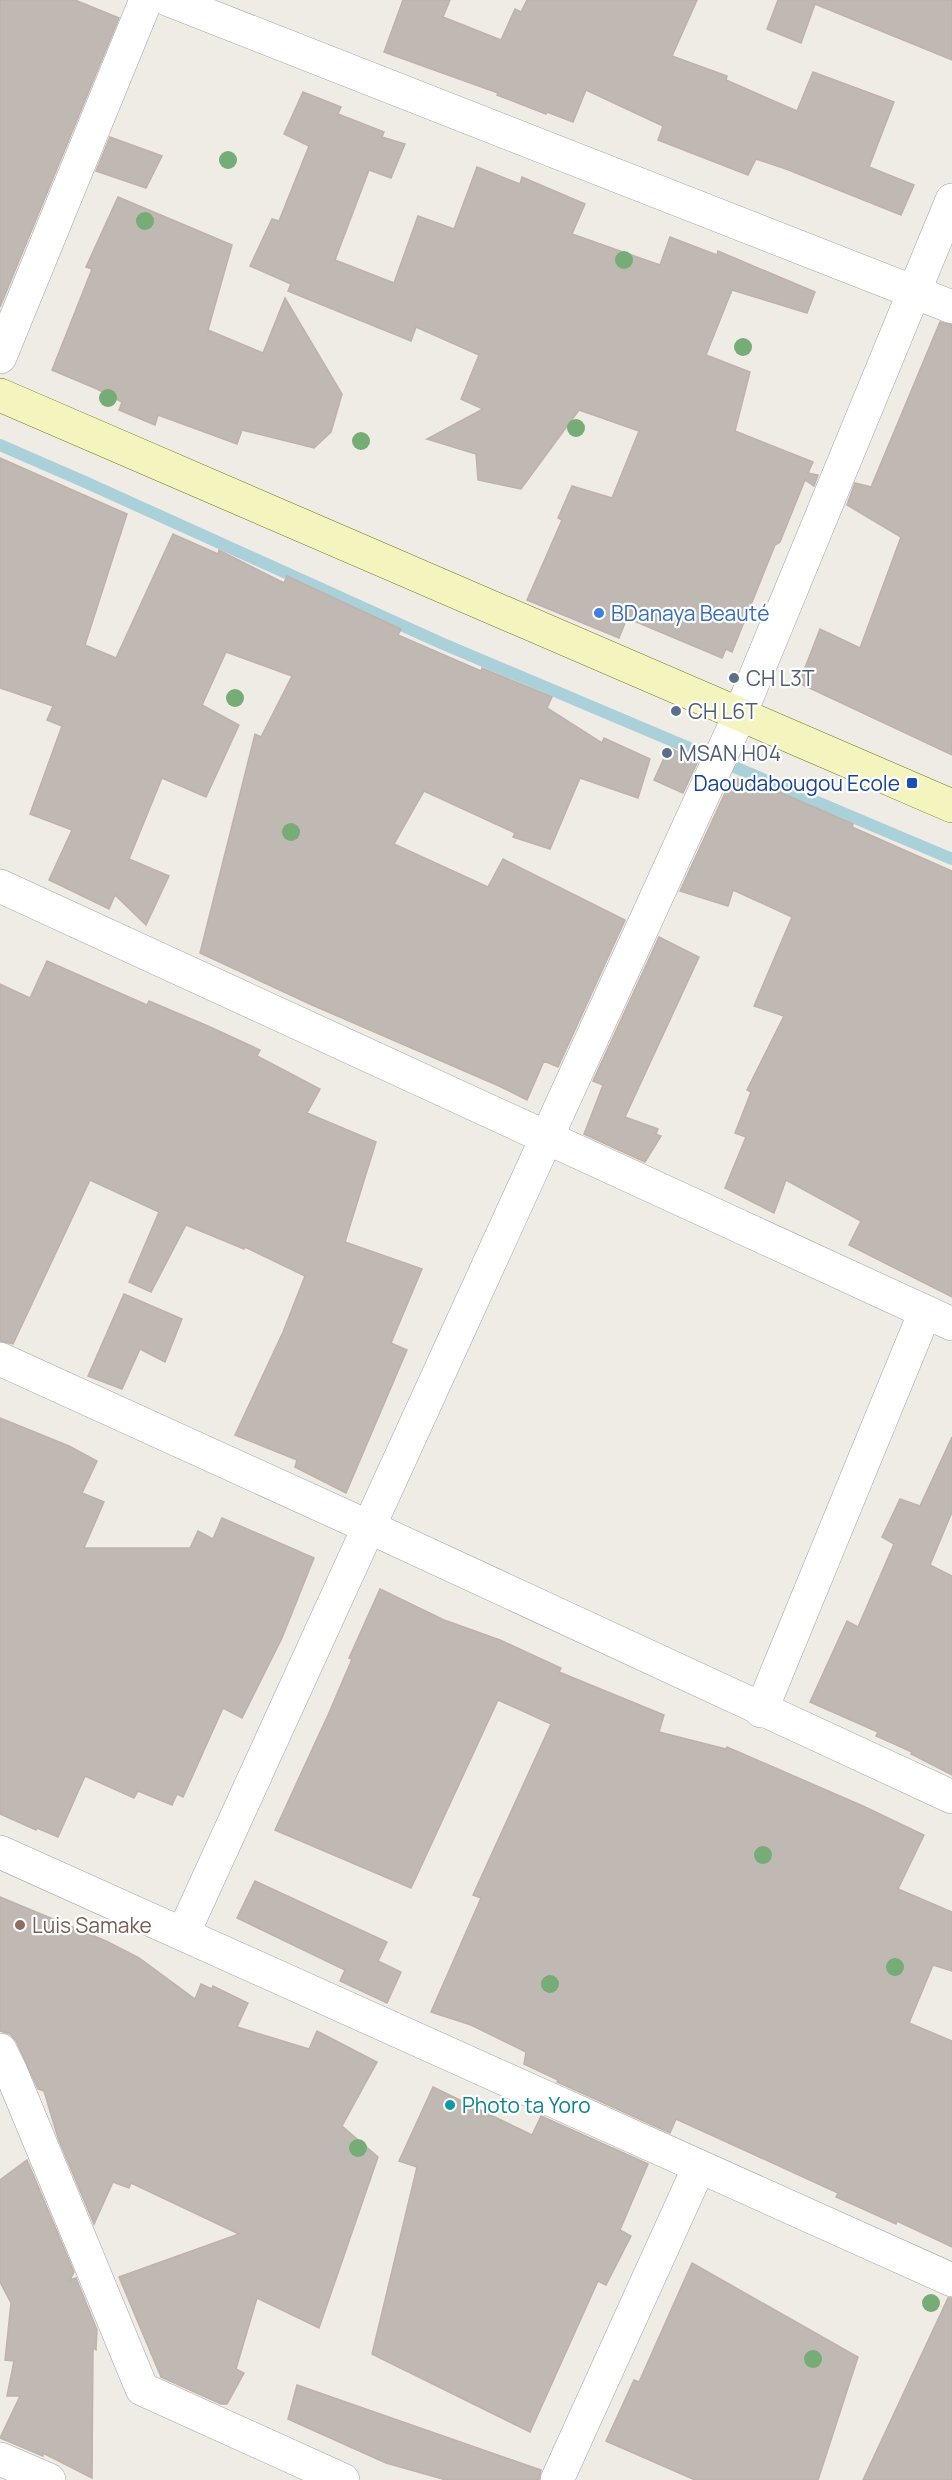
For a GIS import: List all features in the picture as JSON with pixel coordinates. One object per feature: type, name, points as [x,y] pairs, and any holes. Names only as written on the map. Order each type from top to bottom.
[{"type":"street","points":[[0,357],[146,0]]},
{"type":"street","points":[[169,0],[952,308]]},
{"type":"street","points":[[183,1935],[371,1528],[740,714],[952,201]]},
{"type":"street","points":[[0,395],[952,806]]},
{"type":"street","points":[[0,886],[938,1318],[761,1711]]},
{"type":"street","points":[[0,1359],[952,1797]]},
{"type":"street","points":[[0,1852],[952,2280]]},
{"type":"street","points":[[4,2063],[142,2389],[343,2480]]},
{"type":"street","points":[[557,2480],[699,2167]]},
{"type":"street","points":[[0,2459],[49,2480]]},
{"type":"building","points":[[0,0],[75,0],[119,18],[0,307]]},
{"type":"building","points":[[403,0],[450,0],[443,17],[501,40],[515,9],[521,12],[527,0],[697,0],[672,56],[727,76],[726,80],[797,111],[813,72],[894,102],[869,167],[914,185],[901,215],[756,159],[748,175],[658,140],[663,126],[586,90],[573,122],[547,112],[546,114],[497,95],[498,93],[384,52]]},
{"type":"building","points":[[778,0],[952,0],[952,60],[815,4],[801,43],[767,29]]},
{"type":"building","points":[[303,92],[341,107],[338,114],[384,132],[382,137],[405,144],[391,178],[369,170],[335,260],[394,283],[418,216],[454,229],[477,167],[520,184],[522,177],[585,204],[572,234],[660,265],[670,237],[717,255],[718,251],[815,292],[807,313],[732,290],[706,355],[750,372],[735,431],[813,462],[808,473],[818,475],[814,486],[805,480],[780,542],[775,545],[732,652],[726,649],[722,658],[627,618],[619,638],[527,600],[562,520],[558,518],[572,486],[612,498],[639,431],[579,410],[521,489],[478,480],[476,454],[427,439],[483,409],[461,399],[479,355],[416,327],[411,341],[288,291],[291,284],[250,266],[272,219],[279,221],[309,146],[284,134]]},
{"type":"building","points":[[110,137],[162,156],[146,188],[96,171]]},
{"type":"building","points":[[118,197],[232,245],[208,330],[263,353],[285,298],[342,394],[331,432],[314,448],[242,430],[237,444],[158,415],[155,425],[119,410],[122,402],[52,370],[92,269],[86,267]]},
{"type":"building","points":[[940,322],[952,325],[952,755],[799,683],[820,629],[860,648],[901,537],[847,505],[855,483],[871,487]]},
{"type":"building","points":[[0,458],[127,514],[85,645],[116,658],[173,534],[218,554],[219,550],[284,583],[287,576],[401,629],[398,635],[481,671],[482,668],[552,697],[547,708],[602,743],[604,738],[650,759],[638,798],[580,778],[550,849],[513,837],[515,833],[424,791],[394,844],[488,887],[503,859],[625,920],[558,1067],[544,1061],[527,1100],[200,953],[255,734],[261,737],[292,676],[226,652],[202,705],[239,725],[206,797],[162,778],[129,859],[169,876],[146,925],[115,895],[109,909],[49,880],[72,830],[30,814],[62,726],[47,720],[53,706],[0,688]]},
{"type":"building","points":[[669,747],[697,763],[683,793],[654,780]]},
{"type":"building","points":[[735,778],[752,785],[754,781],[853,824],[852,827],[952,871],[952,1297],[849,1245],[861,1221],[786,1180],[774,1213],[725,1188],[746,1137],[735,1133],[751,1092],[747,1090],[784,1016],[754,1006],[792,917],[733,890],[728,906],[680,891],[730,782],[733,784]]},
{"type":"building","points":[[659,937],[699,957],[625,1117],[658,1129],[656,1134],[661,1136],[645,1162],[584,1134],[603,1085],[593,1081]]},
{"type":"building","points":[[47,961],[147,1005],[149,1001],[260,1050],[257,1056],[320,1089],[307,1113],[376,1142],[345,1242],[422,1269],[391,1343],[407,1350],[346,1493],[295,1467],[297,1460],[235,1435],[283,1332],[305,1276],[245,1247],[244,1249],[186,1225],[151,1292],[129,1282],[159,1212],[90,1180],[13,1344],[0,1341],[0,984],[30,998]]},
{"type":"building","points":[[124,1294],[182,1319],[165,1362],[140,1349],[122,1389],[88,1376]]},
{"type":"building","points":[[0,1418],[69,1446],[97,1461],[82,1493],[104,1502],[84,1548],[190,1548],[198,1531],[213,1539],[222,1518],[314,1558],[282,1638],[242,1718],[223,1708],[183,1797],[177,1794],[172,1805],[138,1791],[134,1798],[85,1776],[58,1837],[0,1814]]},
{"type":"building","points":[[952,1437],[952,1512],[930,1565],[952,1576],[952,1775],[911,1754],[912,1752],[876,1736],[878,1732],[810,1702],[847,1621],[858,1627],[894,1544],[882,1537],[900,1499],[920,1506]]},
{"type":"building","points":[[380,1589],[444,1620],[500,1640],[561,1668],[559,1672],[664,1715],[659,1732],[726,1749],[727,1747],[924,1835],[898,1889],[952,1912],[952,1971],[933,1965],[909,2023],[952,2041],[952,2247],[897,2221],[896,2224],[836,2197],[838,2193],[676,2119],[670,2133],[557,2082],[558,2080],[524,2064],[526,2052],[471,2025],[431,2012],[481,1898],[473,1895],[551,1724],[498,1700],[411,1888],[275,1830],[328,1715],[352,1659],[349,1658]]},
{"type":"building","points":[[255,1881],[387,1942],[378,1961],[401,1972],[387,2003],[340,1981],[345,1970],[237,1918]]},
{"type":"building","points":[[0,1897],[106,1941],[139,1958],[195,1999],[201,1984],[212,1989],[213,1986],[248,2003],[237,2027],[309,2049],[317,2031],[377,2062],[342,2126],[378,2157],[319,2328],[257,2298],[236,2369],[244,2373],[227,2404],[221,2404],[161,2377],[119,2277],[239,2234],[131,2183],[129,2188],[113,2182],[94,2224],[58,2138],[44,2091],[38,2089],[16,2041],[10,2034],[0,2031]]},
{"type":"building","points":[[433,2087],[532,2135],[541,2116],[648,2164],[620,2230],[631,2236],[606,2285],[598,2281],[530,2432],[372,2354],[417,2167],[399,2161]]},
{"type":"building","points":[[27,2160],[74,2272],[70,2280],[76,2278],[97,2330],[96,2350],[93,2348],[92,2478],[43,2453],[43,2456],[0,2438],[20,2396],[7,2396],[14,2361],[5,2360],[11,2303],[0,2282],[0,2180]]},
{"type":"building","points":[[692,2263],[858,2357],[818,2480],[695,2480],[606,2441],[634,2380],[639,2382]]},
{"type":"building","points":[[948,2298],[952,2298],[952,2480],[863,2480]]},
{"type":"building","points":[[297,2385],[541,2470],[539,2480],[446,2480],[386,2463],[288,2419]]},
{"type":"waterway","points":[[0,445],[441,643],[952,859]]},
{"type":"place","name":"BDanaya Beauté","points":[[599,613]]},
{"type":"place","name":"CH L3T","points":[[734,678]]},
{"type":"place","name":"CH L6T","points":[[676,711]]},
{"type":"place","name":"MSAN H04","points":[[667,753]]},
{"type":"place","name":"Daoudabougou Ecole","points":[[912,783]]},
{"type":"place","name":"Luis Samake","points":[[20,1925]]},
{"type":"place","name":"Photo ta Yoro","points":[[450,2105]]}]
